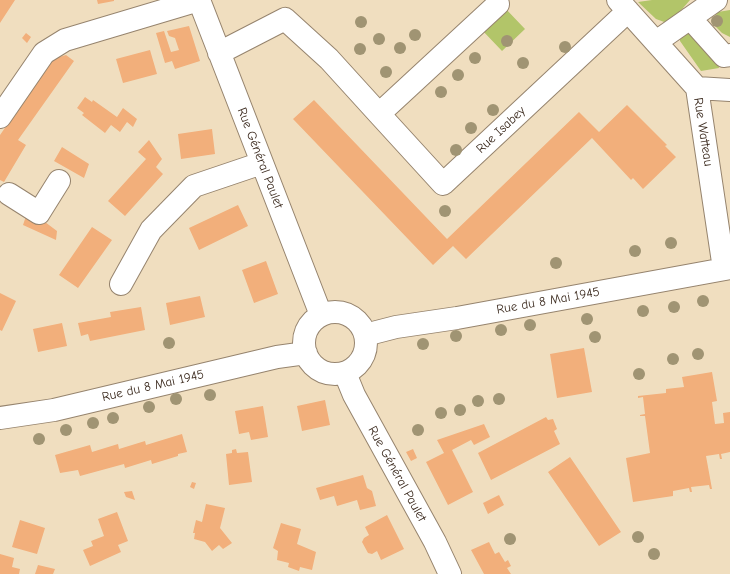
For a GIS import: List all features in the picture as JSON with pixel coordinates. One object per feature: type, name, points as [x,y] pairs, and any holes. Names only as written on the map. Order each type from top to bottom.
[{"type":"street","name":"Rue Général Paulet","points":[[199,0],[321,316]]},
{"type":"street","points":[[0,117],[44,53],[65,40],[199,0]]},
{"type":"street","points":[[656,42],[716,0]]},
{"type":"street","points":[[379,114],[498,4]]},
{"type":"street","name":"Rue Isabey","points":[[219,53],[285,19],[329,59],[444,184],[623,6]]},
{"type":"street","name":"Rue Watteau","points":[[623,6],[697,88],[727,268]]},
{"type":"street","points":[[690,18],[724,56],[730,55]]},
{"type":"street","points":[[697,88],[730,90]]},
{"type":"street","points":[[121,284],[151,230],[194,186],[262,163]]},
{"type":"street","points":[[3,197],[39,213],[59,181]]},
{"type":"street","name":"Rue du 8 Mai 1945","points":[[365,335],[396,327],[457,318],[727,268]]},
{"type":"street","points":[[334,312],[348,315],[359,323],[365,335],[366,347],[362,358],[355,367],[345,373],[333,374],[321,371],[312,364],[306,353],[304,342],[306,331],[313,322],[321,316],[334,312]]},
{"type":"street","name":"Rue du 8 Mai 1945","points":[[0,418],[54,410],[277,357],[306,353]]},
{"type":"street","name":"Rue Général Paulet","points":[[345,373],[354,395],[450,574]]},
{"type":"green space","points":[[652,0],[690,0],[677,15],[667,23],[656,19],[638,2]]},
{"type":"green space","points":[[504,7],[525,29],[502,51],[481,29]]},
{"type":"green space","points":[[730,10],[730,37],[722,33],[714,25],[713,19],[718,12]]},
{"type":"green space","points":[[687,32],[718,63],[719,68],[701,71],[680,41],[680,37]]},
{"type":"building","points":[[0,0],[15,0],[0,23]]},
{"type":"building","points":[[97,0],[114,0],[114,1],[98,4]]},
{"type":"building","points":[[189,26],[200,61],[175,69],[172,61],[165,63],[156,33],[164,31],[171,52],[179,50],[175,38],[169,36],[167,31]]},
{"type":"building","points":[[26,33],[31,37],[27,43],[22,38]]},
{"type":"building","points":[[150,50],[157,74],[123,83],[116,59]]},
{"type":"building","points":[[66,55],[74,61],[18,140],[26,145],[4,182],[0,180],[0,135],[53,59]]},
{"type":"building","points":[[85,97],[92,102],[93,100],[117,117],[123,108],[137,119],[133,127],[127,122],[120,132],[111,125],[105,133],[82,115],[84,113],[77,108]]},
{"type":"building","points":[[314,100],[447,239],[579,112],[599,132],[627,105],[667,145],[665,146],[676,157],[643,189],[633,178],[631,180],[592,138],[466,259],[453,246],[433,265],[293,119]]},
{"type":"building","points":[[212,129],[215,154],[181,159],[178,134]]},
{"type":"building","points":[[149,140],[162,159],[156,167],[163,174],[125,216],[108,201],[146,159],[138,152]]},
{"type":"building","points":[[62,147],[89,164],[84,178],[54,161]]},
{"type":"building","points":[[238,205],[248,226],[199,250],[189,228]]},
{"type":"building","points":[[26,216],[45,222],[57,231],[56,240],[23,225]]},
{"type":"building","points":[[92,227],[112,240],[78,288],[59,275]]},
{"type":"building","points":[[266,261],[278,294],[254,303],[242,270]]},
{"type":"building","points":[[0,293],[16,301],[2,331],[0,330]]},
{"type":"building","points":[[200,296],[205,317],[170,325],[166,303]]},
{"type":"building","points":[[141,307],[145,330],[90,341],[88,334],[81,336],[78,323],[111,317],[110,312]]},
{"type":"building","points":[[62,323],[67,346],[38,352],[33,329]]},
{"type":"building","points":[[584,348],[592,392],[557,398],[550,354]]},
{"type":"building","points":[[712,372],[717,401],[712,402],[715,424],[724,423],[723,413],[730,412],[730,452],[721,454],[722,459],[720,459],[719,454],[706,456],[712,489],[710,489],[709,485],[691,487],[692,492],[690,492],[689,488],[673,491],[673,496],[633,502],[626,458],[650,453],[645,416],[640,416],[645,414],[643,397],[638,398],[638,396],[666,393],[666,389],[684,387],[682,377]]},
{"type":"building","points":[[325,400],[330,425],[302,431],[297,406]]},
{"type":"building","points":[[263,406],[268,437],[251,440],[249,432],[239,434],[235,411]]},
{"type":"building","points":[[546,417],[548,420],[553,419],[557,429],[554,431],[560,444],[491,480],[478,453]]},
{"type":"building","points":[[484,424],[490,437],[474,445],[471,440],[452,450],[473,492],[448,505],[426,462],[444,453],[437,440]]},
{"type":"building","points":[[182,434],[187,452],[178,454],[178,456],[152,464],[151,460],[125,468],[124,464],[80,476],[78,470],[60,473],[55,455],[90,445],[92,452],[118,444],[119,449],[145,441],[146,445]]},
{"type":"building","points":[[236,449],[237,453],[248,452],[252,482],[229,485],[226,454],[232,453],[232,450]]},
{"type":"building","points":[[413,449],[417,458],[411,461],[406,452]]},
{"type":"building","points":[[570,457],[621,532],[599,546],[548,472]]},
{"type":"building","points":[[363,475],[367,488],[372,491],[376,506],[360,510],[357,500],[337,506],[334,496],[320,500],[316,488]]},
{"type":"building","points":[[192,482],[196,483],[194,489],[190,487]]},
{"type":"building","points":[[132,491],[135,500],[126,497],[124,492]]},
{"type":"building","points":[[499,495],[504,505],[488,514],[483,503]]},
{"type":"building","points":[[206,504],[225,508],[220,528],[232,543],[223,549],[219,545],[212,551],[205,542],[194,539],[195,533],[193,533],[196,520],[202,522]]},
{"type":"building","points":[[117,512],[128,541],[118,545],[121,552],[90,566],[83,550],[93,546],[91,541],[104,536],[98,519]]},
{"type":"building","points":[[387,515],[404,549],[381,560],[377,551],[372,554],[368,553],[362,542],[364,538],[369,535],[365,527]]},
{"type":"building","points":[[20,520],[45,528],[37,554],[12,547]]},
{"type":"building","points":[[281,523],[301,529],[297,544],[316,552],[312,570],[300,567],[299,571],[288,567],[289,563],[277,560],[278,551],[273,548]]},
{"type":"building","points":[[489,542],[495,554],[499,552],[505,562],[508,560],[511,566],[507,568],[511,574],[484,574],[471,550]]},
{"type":"building","points":[[0,554],[14,558],[12,567],[20,569],[19,574],[0,574]]},
{"type":"building","points":[[38,565],[55,569],[53,574],[35,574]]}]
